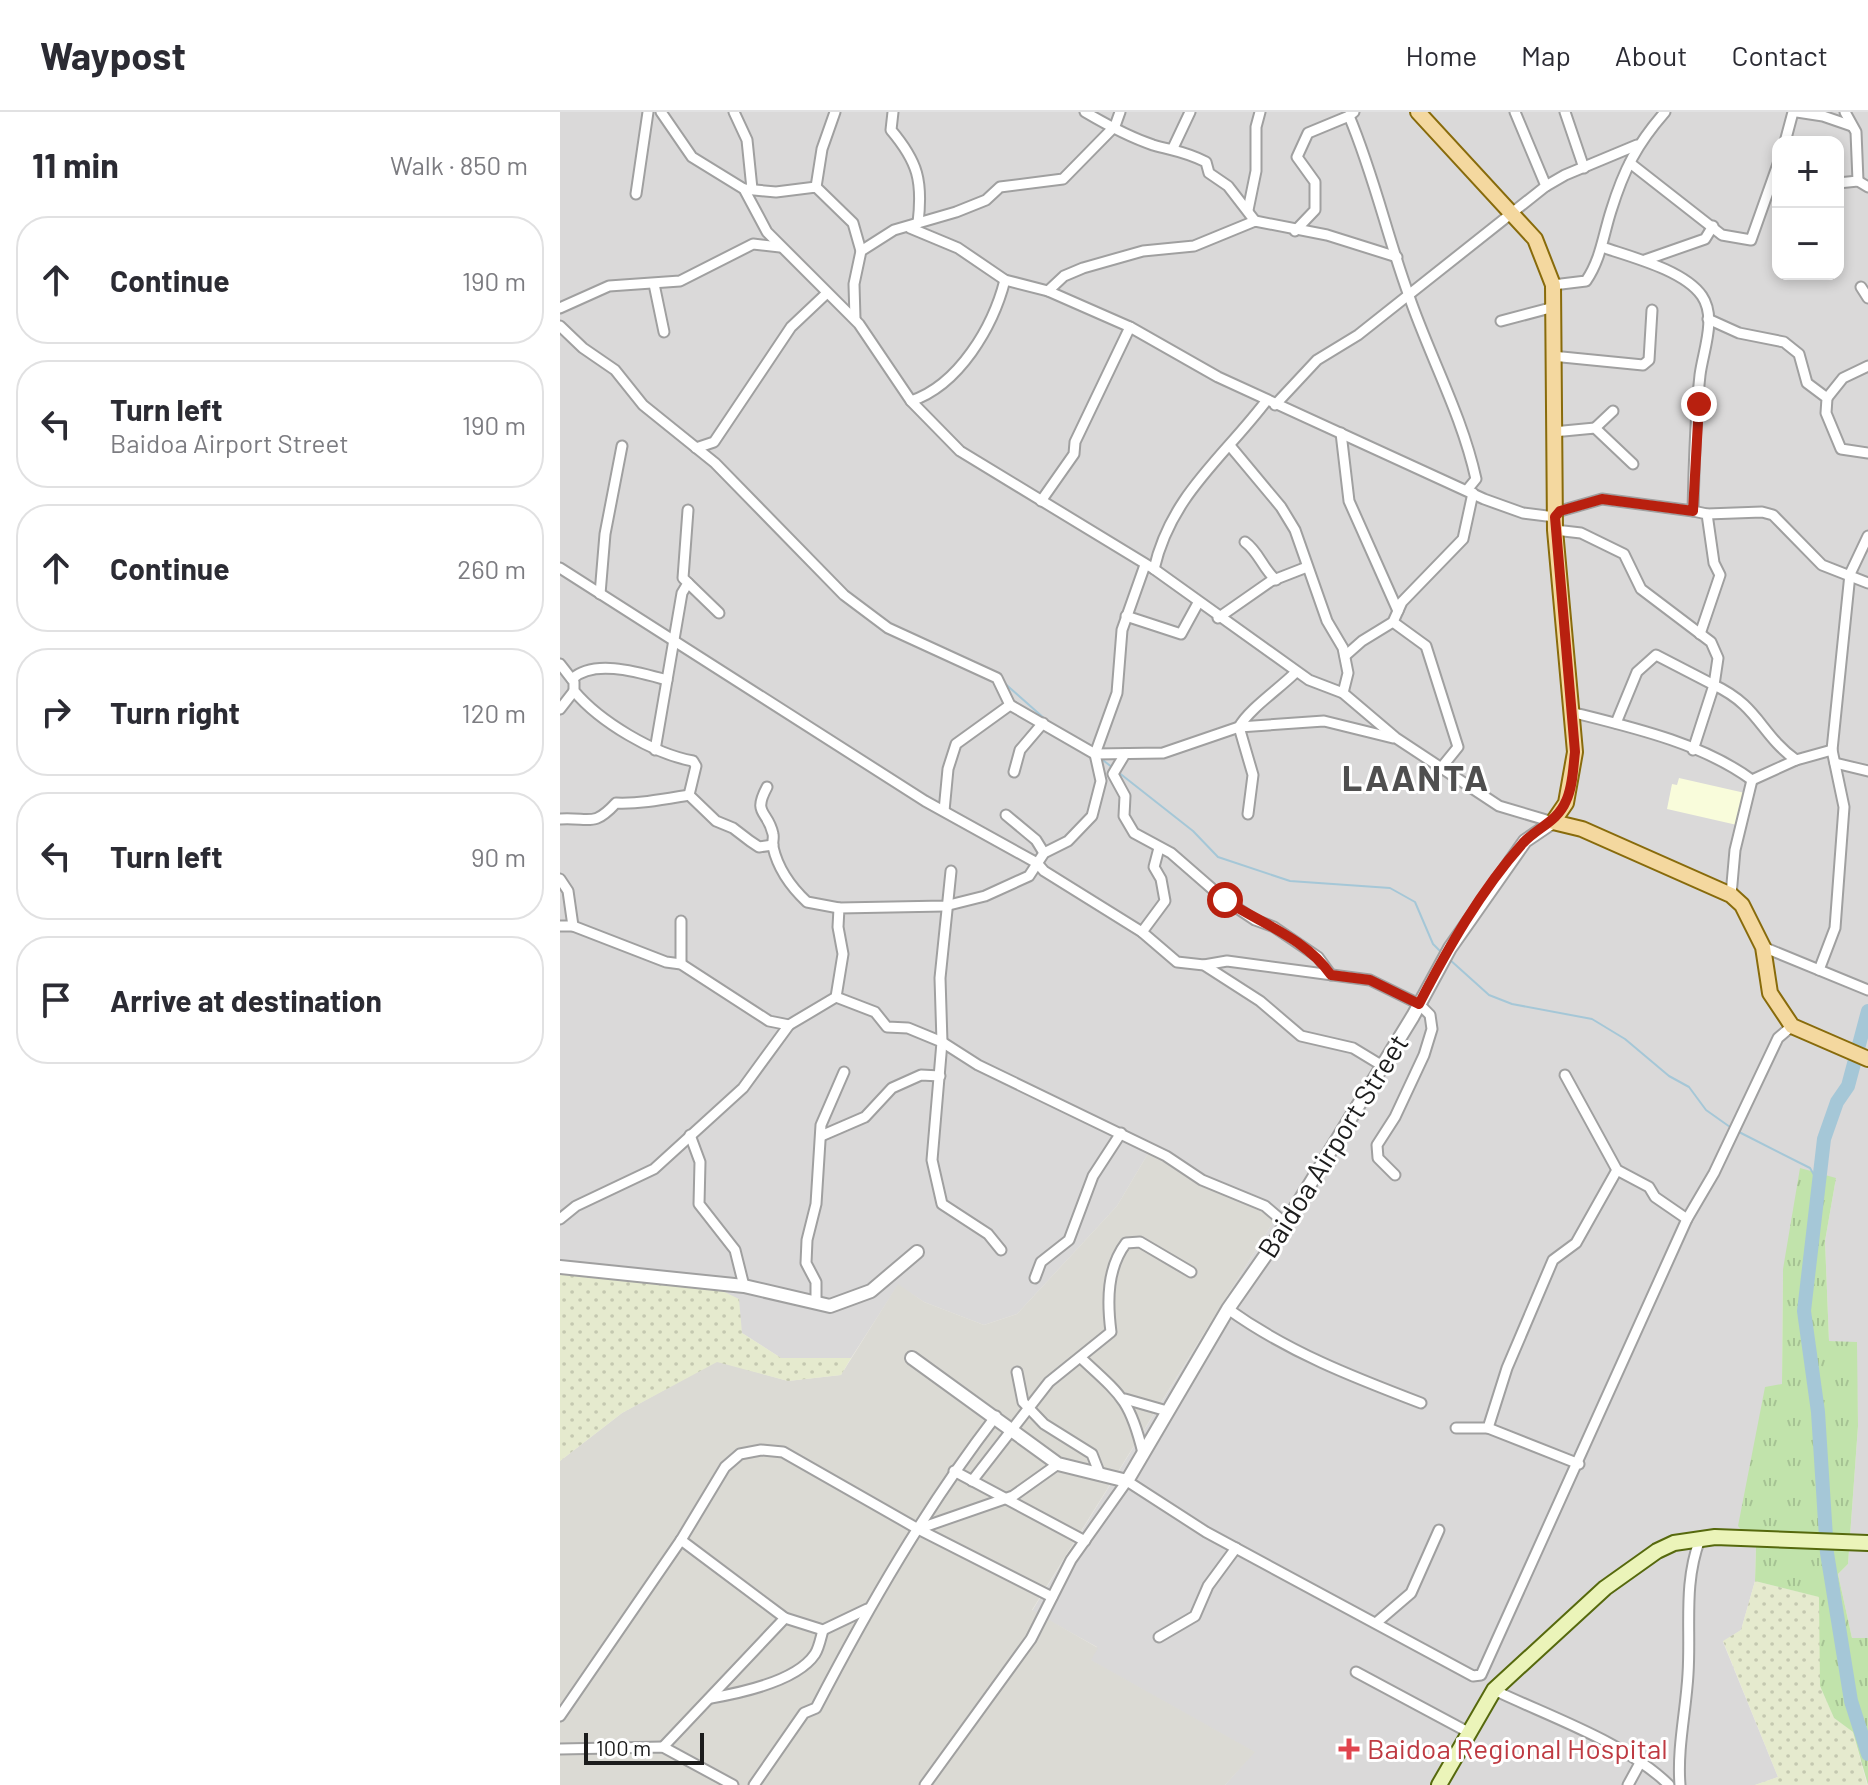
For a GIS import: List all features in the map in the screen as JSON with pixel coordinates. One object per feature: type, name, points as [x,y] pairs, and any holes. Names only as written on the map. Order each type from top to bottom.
[{"type":"main road","points":[[1418,112],[1514,213],[1544,255],[1553,285],[1555,524],[1575,752],[1570,789],[1553,822],[1582,829],[1731,895],[1742,905],[1763,947],[1770,993],[1792,1026],[1868,1059]]},
{"type":"main road","points":[[1439,1785],[1494,1690],[1631,1568],[1674,1543],[1700,1538],[1868,1543]]},
{"type":"street","points":[[636,194],[648,112]]},
{"type":"street","points":[[661,112],[692,157],[748,189],[776,192],[816,187]]},
{"type":"street","points":[[734,112],[747,140],[748,189],[767,232],[855,319],[911,401],[960,451],[1150,567],[1296,672],[1343,693],[1396,738],[1499,806],[1553,822]]},
{"type":"street","points":[[816,187],[822,149],[835,112]]},
{"type":"street","points":[[893,112],[891,130],[914,158],[921,191],[914,225]]},
{"type":"street","points":[[1085,112],[1112,128],[1206,162],[1209,173],[1228,186],[1255,221]]},
{"type":"street","points":[[861,251],[894,230],[986,200],[1000,187],[1063,179],[1112,128],[1120,112]]},
{"type":"street","points":[[1173,148],[1190,112]]},
{"type":"street","points":[[1248,210],[1256,171],[1256,127],[1260,112]]},
{"type":"street","points":[[1515,112],[1546,186]]},
{"type":"street","points":[[1565,112],[1584,168]]},
{"type":"street","points":[[1553,285],[1586,281],[1599,262],[1612,209],[1637,145],[1665,112]]},
{"type":"street","points":[[1787,136],[1795,112],[1823,116],[1852,126]]},
{"type":"street","points":[[1845,112],[1859,153],[1858,181]]},
{"type":"street","points":[[1295,231],[1315,210],[1315,182],[1297,157],[1308,133],[1352,114],[1372,169],[1408,294],[1467,442],[1476,479],[1470,491],[1463,539],[1402,602],[1393,622],[1345,656]]},
{"type":"street","points":[[767,787],[759,802],[761,812],[773,834],[773,845],[785,876],[807,902],[839,908],[945,906],[1016,885],[1029,876],[1044,853],[1068,841],[1092,816],[1101,781],[1095,754],[1117,693],[1126,616],[1165,530],[1207,466],[1231,447],[1271,402],[1317,360],[1358,335],[1546,186],[1637,145]]},
{"type":"street","points":[[1630,163],[1722,235],[1751,240],[1772,181]]},
{"type":"street","points":[[1844,182],[1858,181],[1868,187]]},
{"type":"street","points":[[816,187],[853,223],[861,251],[854,284],[855,319]]},
{"type":"street","points":[[1048,291],[1064,276],[1083,268],[1143,251],[1194,246],[1255,221],[1327,235],[1397,257]]},
{"type":"street","points":[[914,225],[958,248],[1005,280],[1048,291],[1130,327],[1178,357],[1271,402],[1470,491],[1581,533],[1624,554],[1641,589],[1711,642],[1718,658],[1714,685],[1693,750]]},
{"type":"street","points":[[1645,260],[1705,239],[1713,226]]},
{"type":"street","points":[[560,308],[609,286],[680,281],[753,244],[780,247]]},
{"type":"street","points":[[1602,247],[1645,260],[1690,284],[1703,297],[1708,319],[1708,340],[1700,373],[1693,511]]},
{"type":"street","points":[[911,401],[956,373],[969,356],[1005,280]]},
{"type":"street","points":[[654,284],[664,332]]},
{"type":"street","points":[[1861,287],[1868,298]]},
{"type":"street","points":[[696,448],[714,442],[791,327],[827,293]]},
{"type":"street","points":[[1501,321],[1554,307]]},
{"type":"street","points":[[1552,356],[1643,365],[1649,360],[1652,310]]},
{"type":"street","points":[[1708,319],[1739,333],[1784,342],[1799,354],[1807,383],[1827,398]]},
{"type":"street","points":[[560,326],[583,348],[615,370],[643,405],[696,448],[844,595],[888,628],[997,678],[1010,705],[1095,754],[1163,753],[1239,727],[1324,721],[1396,738]]},
{"type":"street","points":[[1041,501],[1074,454],[1075,442],[1130,327]]},
{"type":"street","points":[[1868,366],[1843,378],[1827,398],[1826,413],[1841,449],[1868,453]]},
{"type":"street","points":[[1553,432],[1595,428],[1613,411]]},
{"type":"street","points":[[1595,428],[1633,464]]},
{"type":"street","points":[[1341,433],[1349,501],[1398,611]]},
{"type":"street","points":[[600,594],[605,534],[622,446]]},
{"type":"street","points":[[1231,447],[1281,507],[1295,530],[1307,567],[1345,656],[1348,673],[1343,693]]},
{"type":"street","points":[[1555,524],[1560,511],[1602,499],[1707,514],[1773,515],[1822,565],[1868,583]]},
{"type":"street","points":[[688,510],[683,578],[719,613]]},
{"type":"street","points":[[1700,634],[1720,575],[1714,563],[1707,514]]},
{"type":"street","points":[[1819,970],[1835,928],[1844,807],[1832,750],[1843,677],[1850,574],[1868,536]]},
{"type":"street","points":[[1245,542],[1254,549],[1264,569],[1276,580]]},
{"type":"street","points":[[1218,618],[1276,580],[1307,567]]},
{"type":"street","points":[[560,568],[944,811],[1037,863],[1044,871],[1142,932],[1177,962],[1204,965],[1227,961],[1370,980],[1419,1004],[1430,1015],[1432,1029],[1424,1055],[1395,1117],[1377,1145],[1378,1158],[1395,1175]]},
{"type":"street","points":[[655,750],[665,708],[682,593],[688,583]]},
{"type":"street","points":[[1126,616],[1181,634],[1198,603]]},
{"type":"street","points":[[1393,622],[1426,646],[1458,747],[1441,768]]},
{"type":"street","points":[[1616,723],[1637,672],[1656,655],[1739,697],[1775,744],[1796,760]]},
{"type":"street","points":[[560,664],[572,679],[574,691],[607,721],[667,757],[693,761],[696,766],[689,795]]},
{"type":"street","points":[[572,679],[580,672],[596,670],[633,671],[667,680]]},
{"type":"street","points":[[1248,814],[1253,775],[1239,727],[1247,713],[1270,699],[1296,672]]},
{"type":"street","points":[[560,709],[574,691]]},
{"type":"street","points":[[944,811],[948,769],[956,744],[1010,705]]},
{"type":"street","points":[[1571,712],[1616,723],[1693,750],[1735,768],[1752,780]]},
{"type":"street","points":[[1014,772],[1020,750],[1043,723]]},
{"type":"street","points":[[1752,780],[1796,760],[1832,750]]},
{"type":"street","points":[[1101,781],[1113,774],[1125,754]]},
{"type":"street","points":[[1835,763],[1868,771]]},
{"type":"street","points":[[1113,774],[1125,796],[1124,816],[1134,833],[1171,853],[1225,900],[1255,920],[1274,927],[1318,957],[1331,975]]},
{"type":"street","points":[[1731,895],[1735,850],[1752,780]]},
{"type":"street","points":[[560,819],[593,821],[601,819],[616,803],[637,804],[659,797],[689,795],[716,821],[733,828],[759,847],[773,845]]},
{"type":"street","points":[[1006,815],[1036,840],[1044,853]]},
{"type":"street","name":"Baidoa Airport Street","points":[[1127,1481],[1228,1309],[1302,1199],[1450,948],[1525,841],[1553,822]]},
{"type":"street","points":[[1142,932],[1165,901],[1161,879],[1154,867],[1159,848]]},
{"type":"street","points":[[951,871],[940,978],[942,1042],[932,1160],[942,1204],[988,1234],[1001,1250]]},
{"type":"street","points":[[560,879],[571,901],[568,910],[573,926]]},
{"type":"street","points":[[836,997],[843,954],[838,927],[839,908]]},
{"type":"street","points":[[681,921],[681,964]]},
{"type":"street","points":[[560,926],[573,926],[666,962],[681,964],[769,1021],[789,1025]]},
{"type":"street","points":[[1763,947],[1868,990]]},
{"type":"street","points":[[1204,965],[1260,1001],[1301,1036],[1353,1048],[1381,1065]]},
{"type":"street","points":[[560,1219],[576,1206],[654,1169],[743,1088],[789,1025],[836,997],[867,1007],[887,1027],[908,1028],[942,1042],[978,1065],[1121,1133],[1166,1156],[1202,1180],[1274,1213],[1286,1224]]},
{"type":"street","points":[[912,1358],[996,1416],[1058,1464],[1127,1481],[1236,1548],[1473,1676],[1481,1675],[1537,1547],[1579,1464],[1687,1219],[1714,1173],[1778,1038],[1792,1026]]},
{"type":"street","points":[[816,1301],[816,1282],[805,1255],[816,1204],[824,1113],[834,1099],[844,1072]]},
{"type":"street","points":[[821,1136],[865,1117],[892,1088],[921,1075],[940,1076]]},
{"type":"street","points":[[1565,1075],[1617,1170],[1649,1187],[1655,1197],[1687,1219]]},
{"type":"street","points":[[1035,1278],[1041,1262],[1069,1240],[1093,1176],[1121,1133]]},
{"type":"street","points":[[690,1135],[700,1162],[699,1204],[735,1250],[744,1286]]},
{"type":"street","points":[[1488,1428],[1507,1368],[1553,1260],[1576,1243],[1617,1170]]},
{"type":"street","points":[[1274,1213],[1288,1211],[1302,1199]]},
{"type":"street","points":[[972,1481],[1010,1427],[1030,1409],[1049,1382],[1082,1359],[1111,1332],[1108,1308],[1113,1261],[1126,1243],[1140,1242],[1191,1272]]},
{"type":"street","points":[[560,1267],[744,1286],[830,1306],[871,1291],[917,1252]]},
{"type":"street","points":[[1228,1309],[1271,1338],[1321,1364],[1421,1403]]},
{"type":"street","points":[[1082,1359],[1125,1399],[1133,1413],[1143,1453]]},
{"type":"street","points":[[1017,1372],[1023,1402],[1044,1424],[1092,1454],[1099,1472]]},
{"type":"street","points":[[1125,1399],[1167,1411]]},
{"type":"street","points":[[754,1785],[804,1713],[816,1708],[867,1609],[954,1471],[996,1416]]},
{"type":"street","points":[[1456,1428],[1488,1428],[1579,1464]]},
{"type":"street","points":[[560,1716],[681,1540],[725,1467],[740,1454],[761,1450],[783,1452],[918,1529],[1052,1597]]},
{"type":"street","points":[[918,1529],[1006,1499],[1058,1464]]},
{"type":"street","points":[[954,1471],[1085,1541]]},
{"type":"street","points":[[925,1785],[1031,1639],[1085,1541],[1127,1481]]},
{"type":"street","points":[[1376,1623],[1411,1593],[1439,1530]]},
{"type":"street","points":[[1680,1785],[1688,1671],[1688,1591],[1700,1538]]},
{"type":"street","points":[[681,1540],[785,1618],[823,1630],[867,1609]]},
{"type":"street","points":[[1159,1637],[1195,1616],[1208,1586],[1236,1548]]},
{"type":"street","points":[[663,1747],[785,1618]]},
{"type":"street","points":[[711,1698],[758,1690],[787,1674],[815,1655],[823,1630]]},
{"type":"street","points":[[1356,1672],[1468,1732]]},
{"type":"street","points":[[1494,1690],[1640,1763],[1669,1785]]},
{"type":"street","points":[[560,1749],[663,1747],[733,1785]]},
{"type":"street","points":[[1628,1785],[1640,1763]]},
{"type":"shaded area","points":[[560,112],[1868,112],[1868,1638],[1852,1638],[1838,1574],[1848,1564],[1858,1426],[1856,1343],[1829,1341],[1825,1241],[1836,1178],[1783,1269],[1782,1384],[1756,1547],[1755,1581],[1741,1630],[1723,1642],[1778,1777],[1755,1785],[1225,1785],[1254,1752],[1090,1660],[1097,1647],[1032,1611],[1275,1219],[1149,1152],[1117,1206],[1017,1314],[984,1325],[924,1302],[898,1285],[851,1358],[781,1358],[742,1333],[619,1269],[560,1260]]},
{"type":"shaded area","points":[[1679,778],[1745,793],[1737,825],[1667,809],[1672,784],[1677,785]]},
{"type":"shaded area","points":[[1149,1152],[1275,1219],[1032,1610],[1098,1648],[1091,1660],[1255,1752],[1225,1785],[560,1785],[560,1461],[622,1413],[717,1361],[788,1381],[841,1375],[898,1284],[924,1302],[984,1325],[1017,1314],[1117,1206]]},
{"type":"shaded area","points":[[560,1260],[698,1279],[739,1299],[742,1333],[781,1358],[851,1358],[841,1375],[788,1381],[717,1362],[622,1413],[560,1461]]},
{"type":"shaded area","points":[[1755,1581],[1820,1597],[1820,1686],[1834,1718],[1853,1732],[1867,1785],[1755,1785],[1778,1777],[1723,1641],[1741,1630]]},
{"type":"green space","points":[[1800,1168],[1836,1178],[1825,1241],[1829,1341],[1857,1342],[1858,1426],[1848,1564],[1838,1574],[1852,1638],[1868,1638],[1868,1785],[1853,1732],[1834,1718],[1820,1686],[1819,1597],[1755,1581],[1756,1547],[1738,1526],[1765,1387],[1782,1384],[1783,1269]]},
{"type":"waterway","points":[[1002,681],[1045,719]]},
{"type":"waterway","points":[[1099,757],[1113,768]]},
{"type":"waterway","points":[[1118,772],[1193,831],[1218,857],[1290,881],[1390,888],[1415,902],[1433,944],[1441,952]]},
{"type":"waterway","points":[[1449,959],[1489,995],[1512,1004],[1592,1019],[1625,1039],[1669,1076],[1689,1087],[1706,1110],[1730,1127]]},
{"type":"waterway","points":[[1868,1011],[1848,1086],[1837,1102],[1824,1139],[1804,1311],[1818,1412],[1827,1553],[1851,1701],[1868,1754]]},
{"type":"waterway","points":[[1739,1132],[1810,1168],[1817,1180]]},
{"type":"place","name":"Baidoa Regional Hospital","points":[[1349,1749]]},
{"type":"district","name":"LAANTA","points":[[1416,778]]},
{"type":"route","points":[[1225,900],[1255,920],[1274,927],[1318,957],[1331,975],[1370,980],[1419,1004],[1438,967],[1492,884],[1525,841],[1553,822],[1566,803],[1570,789],[1575,752],[1555,517],[1560,511],[1602,499],[1693,511],[1699,404]]}]
